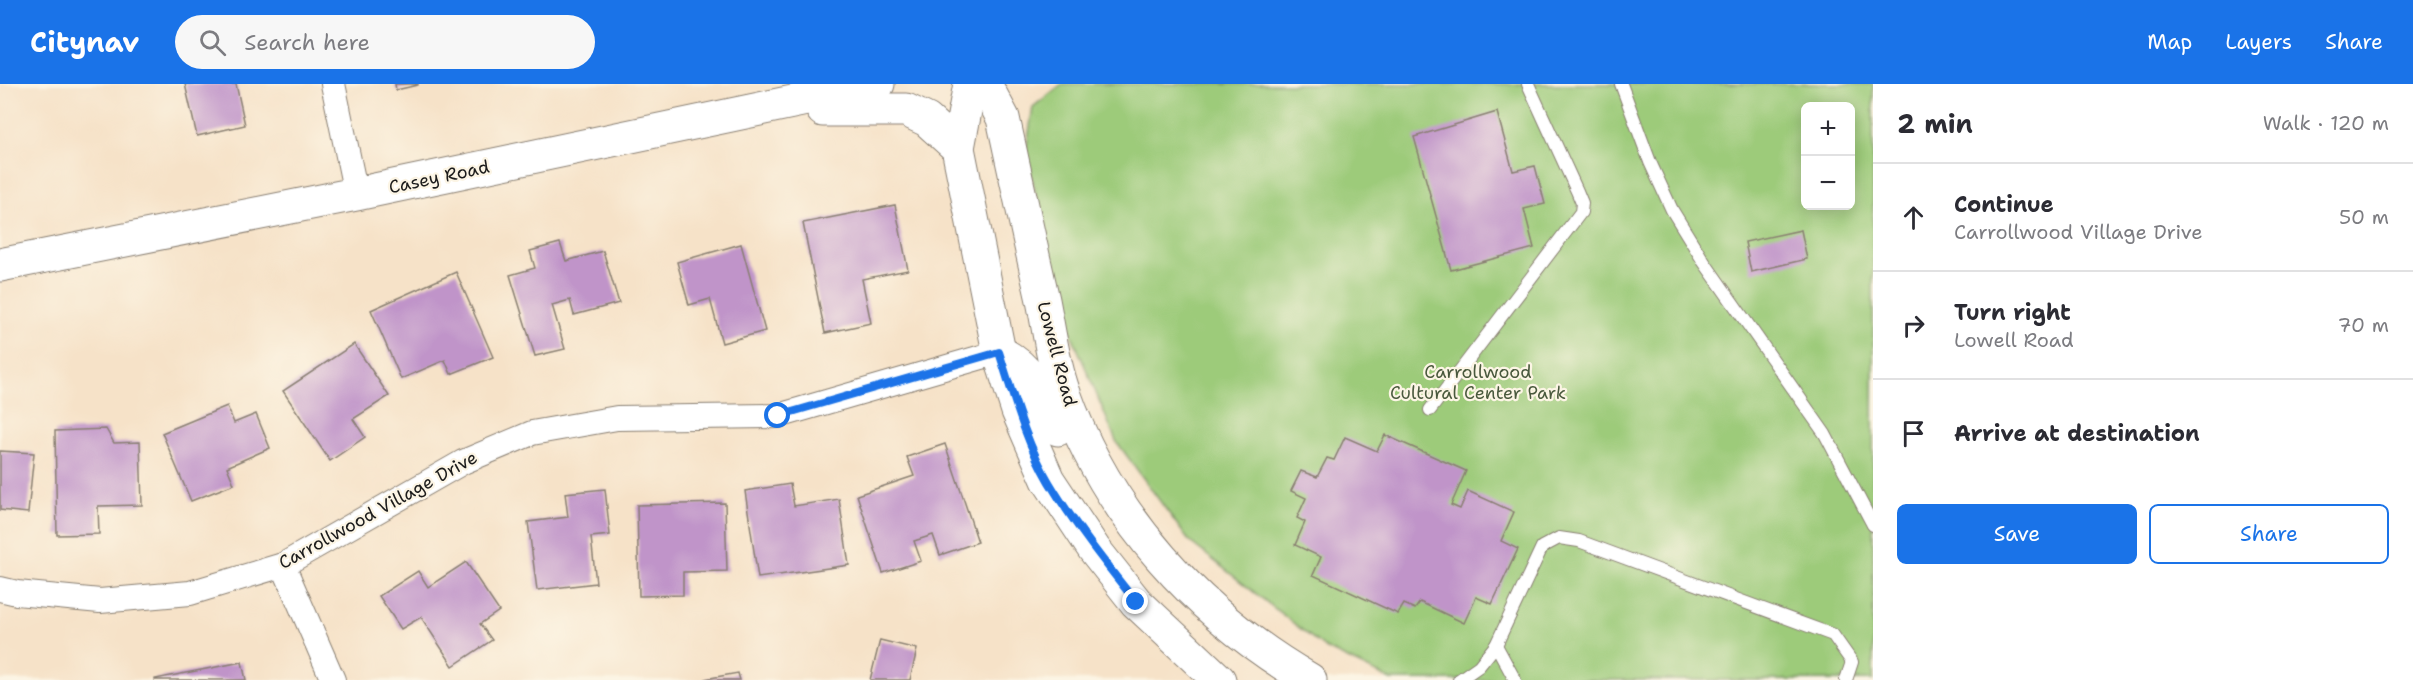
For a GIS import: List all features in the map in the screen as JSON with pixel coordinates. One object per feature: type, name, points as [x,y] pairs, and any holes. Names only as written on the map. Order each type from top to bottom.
[{"type":"street","points":[[333,84],[356,194]]},
{"type":"street","name":"Casey Road","points":[[0,265],[356,194],[878,84]]},
{"type":"street","points":[[970,84],[958,148],[999,352],[1018,411],[1055,490],[1094,549],[1136,602],[1219,680]]},
{"type":"street","name":"Lowell Road","points":[[985,84],[1003,118],[1063,391],[1091,458],[1113,498],[1173,572],[1240,632],[1310,680]]},
{"type":"street","points":[[796,101],[819,110],[906,110],[927,120],[958,148]]},
{"type":"street","points":[[999,352],[1018,361],[1040,390],[1078,474],[1113,498]]},
{"type":"street","name":"Carrollwood Village Drive","points":[[0,588],[17,593],[100,601],[190,593],[283,565],[463,462],[532,433],[617,418],[778,416],[999,352]]},
{"type":"street","points":[[283,565],[333,680]]},
{"type":"lane","points":[[1430,410],[1581,212],[1582,204],[1577,191],[1527,84]]},
{"type":"lane","points":[[1621,84],[1650,162],[1671,210],[1704,262],[1825,434],[1873,525]]},
{"type":"lane","points":[[1459,680],[1479,666],[1496,645],[1542,547],[1559,538],[1579,541],[1833,635],[1852,662],[1846,680]]},
{"type":"lane","points":[[1496,645],[1515,680]]},
{"type":"green space","name":"Carrollwood Cultural Center Park","points":[[1062,84],[1873,84],[1873,680],[1391,680],[1325,648],[1189,541],[1116,441],[1063,314],[1026,151],[1033,107]]},
{"type":"building","points":[[185,84],[236,84],[245,125],[197,136]]},
{"type":"building","points":[[395,84],[418,84],[418,85],[396,90]]},
{"type":"building","points":[[1497,112],[1513,171],[1535,166],[1545,204],[1524,209],[1534,248],[1451,270],[1414,137]]},
{"type":"building","points":[[895,205],[908,270],[862,279],[871,323],[825,333],[803,223]]},
{"type":"building","points":[[1801,230],[1807,259],[1751,272],[1745,242]]},
{"type":"building","points":[[560,243],[566,261],[603,251],[619,303],[574,315],[570,300],[552,305],[565,349],[535,356],[510,275],[535,268],[530,251]]},
{"type":"building","points":[[741,244],[765,331],[722,343],[710,299],[689,305],[677,262]]},
{"type":"building","points":[[456,272],[493,357],[451,374],[445,360],[401,379],[371,310]]},
{"type":"building","points":[[354,344],[389,396],[353,419],[365,437],[330,461],[283,391]]},
{"type":"building","points":[[227,406],[234,423],[256,414],[270,448],[227,467],[234,484],[191,501],[162,433]]},
{"type":"building","points":[[106,429],[114,443],[140,442],[142,505],[98,506],[99,534],[57,535],[55,431]]},
{"type":"building","points":[[1385,435],[1466,471],[1451,505],[1460,509],[1468,491],[1514,512],[1501,541],[1518,549],[1492,604],[1476,597],[1464,623],[1420,602],[1415,609],[1404,604],[1398,614],[1313,575],[1321,557],[1295,545],[1305,522],[1297,518],[1306,498],[1291,491],[1301,471],[1317,477],[1327,458],[1334,460],[1345,437],[1377,451]]},
{"type":"building","points":[[945,444],[978,542],[940,555],[933,535],[914,541],[921,561],[883,573],[857,495],[914,476],[907,457]]},
{"type":"building","points":[[0,451],[34,453],[28,513],[0,510]]},
{"type":"building","points":[[790,484],[794,506],[839,499],[849,565],[758,578],[745,491]]},
{"type":"building","points":[[605,489],[610,535],[591,537],[596,583],[537,590],[528,522],[568,517],[565,493]]},
{"type":"building","points":[[725,503],[727,571],[683,572],[683,595],[639,596],[637,505]]},
{"type":"building","points":[[466,562],[499,611],[480,624],[492,640],[453,666],[421,617],[401,629],[379,596],[418,571],[428,587]]},
{"type":"building","points":[[880,640],[917,649],[910,680],[870,680]]},
{"type":"building","points":[[242,662],[246,680],[155,680],[155,679]]},
{"type":"building","points":[[738,673],[740,680],[705,680],[705,679]]},
{"type":"route","points":[[778,416],[999,352],[1018,411],[1048,480],[1094,549],[1136,602]]}]
